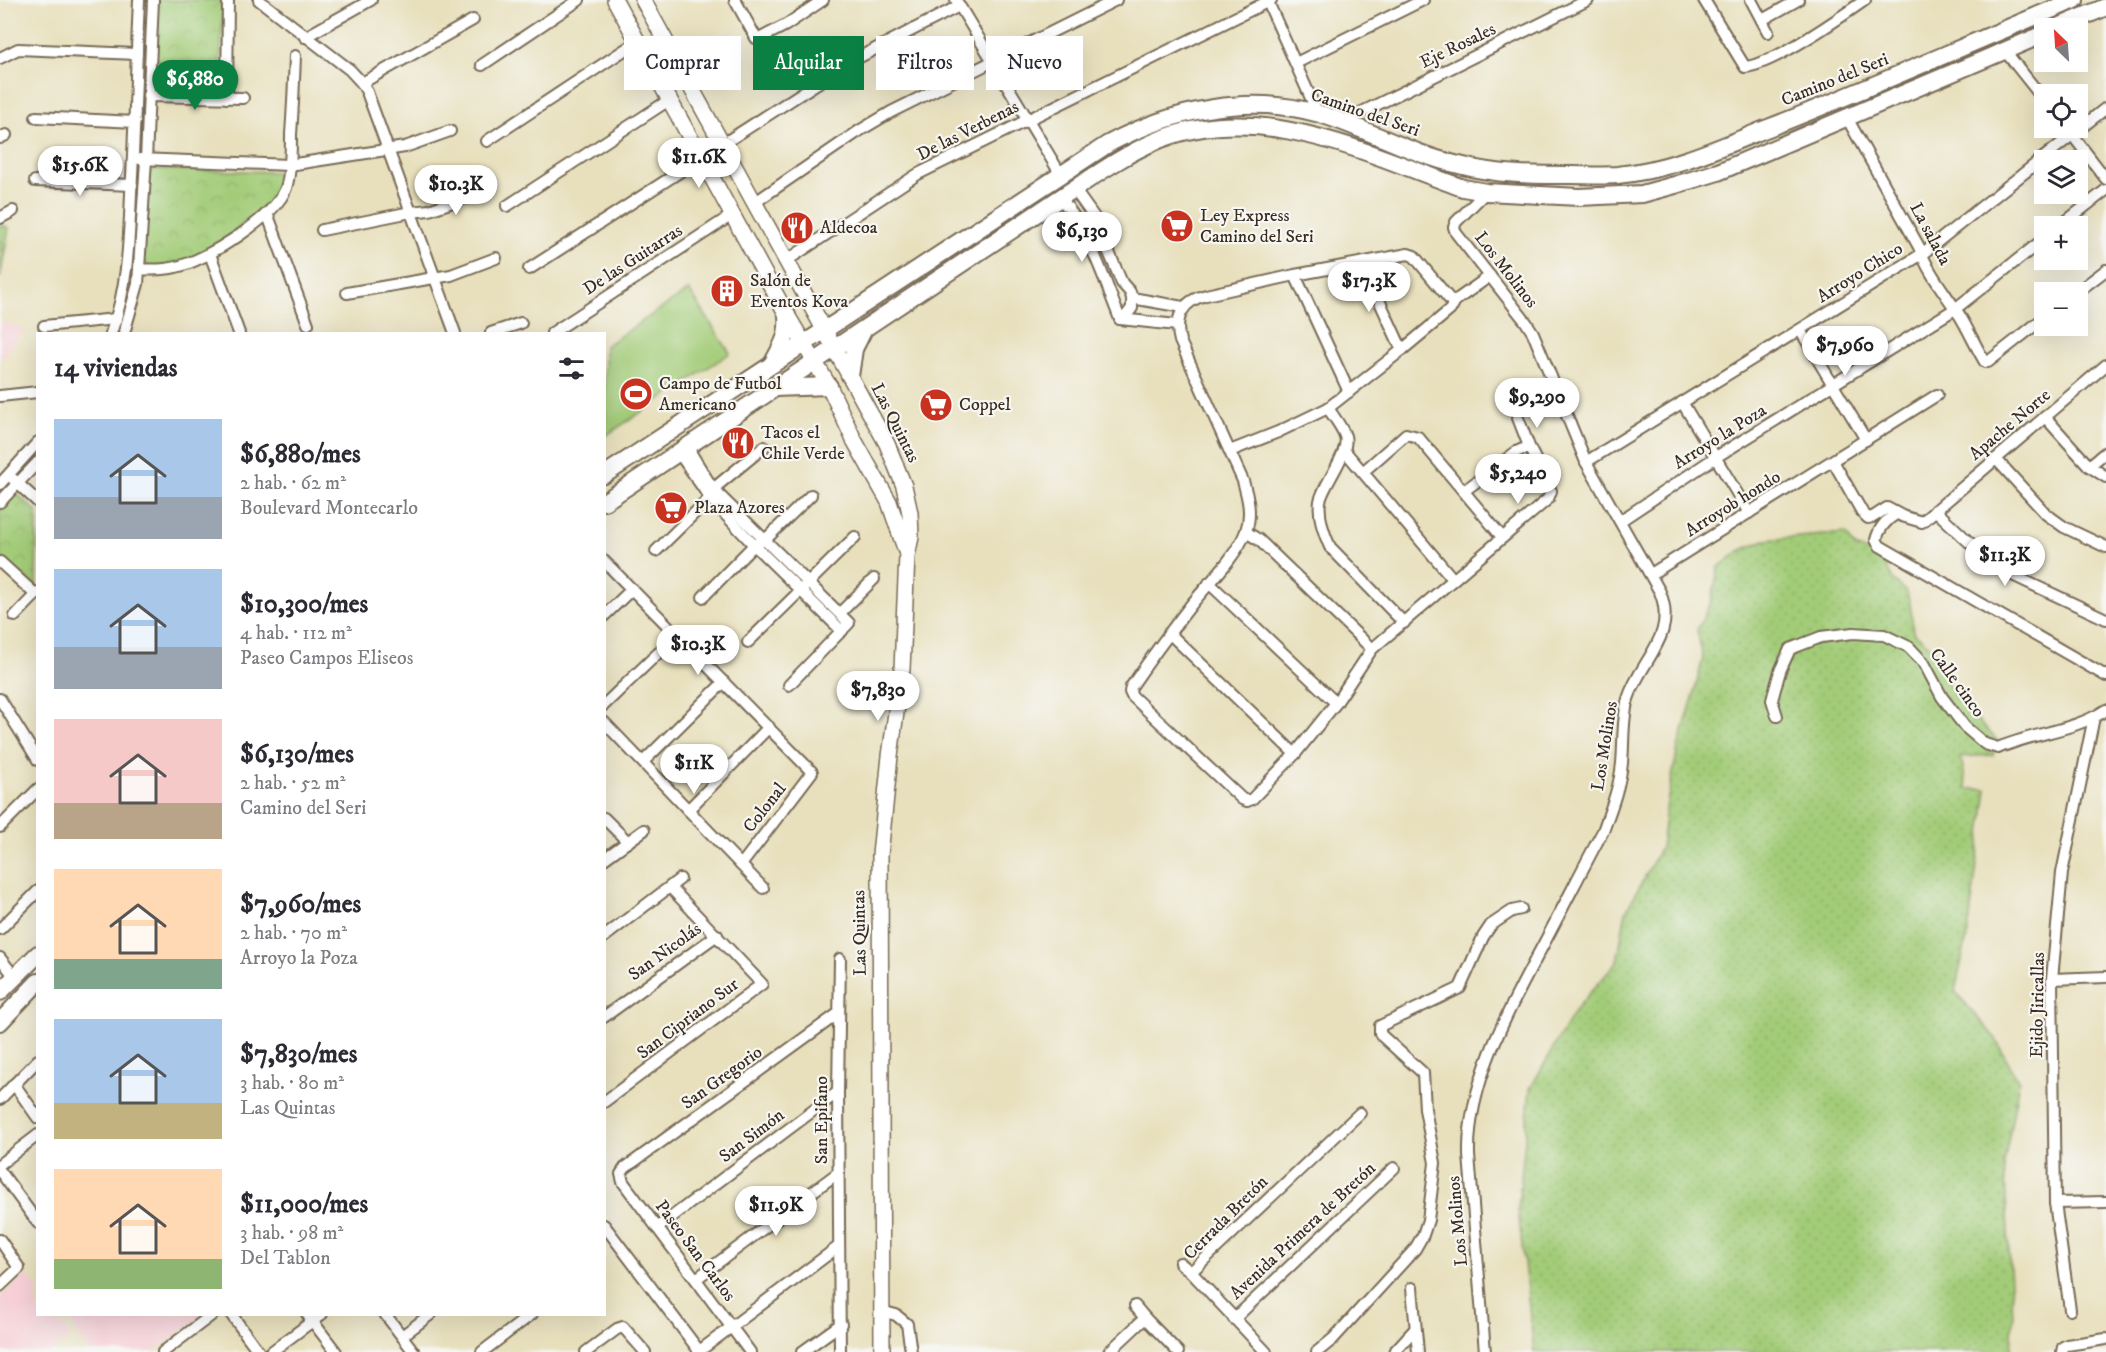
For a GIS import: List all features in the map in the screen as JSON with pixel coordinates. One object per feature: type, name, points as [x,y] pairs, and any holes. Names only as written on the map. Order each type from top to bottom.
[{"type":"main road","name":"Camino del Seri","points":[[606,474],[1108,144],[1131,132],[1184,113],[1219,106],[1255,105],[1318,114],[1426,156],[1483,170],[1532,175],[1613,176],[1643,173],[1672,166],[1829,105],[2075,0]]},
{"type":"main road","points":[[2080,18],[2106,7]]},
{"type":"main road","name":"Camino del Seri","points":[[606,501],[1060,198],[1132,153],[1169,136],[1202,129],[1250,125],[1296,130],[1463,188],[1486,192],[1579,196],[1641,194],[1718,172],[2034,38]]},
{"type":"main road","points":[[772,365],[786,338],[787,315]]},
{"type":"main road","points":[[850,376],[854,349],[864,328]]},
{"type":"main road","points":[[773,388],[829,386]]},
{"type":"main road","points":[[0,992],[36,956]]},
{"type":"main road","points":[[0,1022],[36,984]]},
{"type":"street","points":[[111,332],[127,270],[140,0]]},
{"type":"street","points":[[124,332],[140,270],[153,0]]},
{"type":"street","points":[[226,98],[228,0]]},
{"type":"street","points":[[259,0],[350,70],[362,82],[455,332]]},
{"type":"street","points":[[305,37],[371,0]]},
{"type":"street","points":[[482,65],[579,0]]},
{"type":"street","name":"Las Quintas","points":[[615,0],[635,36]]},
{"type":"street","name":"Las Quintas","points":[[643,0],[886,444],[904,486],[911,524],[907,556],[902,669],[879,855],[882,1352]]},
{"type":"street","points":[[735,0],[756,38],[759,39],[786,25],[823,0]]},
{"type":"street","points":[[1043,36],[1116,0]]},
{"type":"street","points":[[1269,0],[1318,114]]},
{"type":"street","name":"De las Verbenas","points":[[786,261],[918,174],[1269,0]]},
{"type":"street","points":[[1296,63],[1423,0]]},
{"type":"street","name":"Eje Rosales","points":[[1342,122],[1588,0]]},
{"type":"street","points":[[1705,0],[1745,68],[1825,28],[1865,0]]},
{"type":"street","points":[[1751,0],[1768,32]]},
{"type":"street","points":[[1761,20],[1798,0]]},
{"type":"street","points":[[529,269],[850,62],[958,3],[986,49]]},
{"type":"street","points":[[362,82],[472,20]]},
{"type":"street","points":[[0,58],[18,49],[136,54]]},
{"type":"street","points":[[487,141],[624,50]]},
{"type":"street","points":[[2005,51],[2034,87]]},
{"type":"street","points":[[140,270],[177,267],[210,254],[267,213],[285,189],[289,165],[295,56]]},
{"type":"street","points":[[754,203],[891,112],[986,64]]},
{"type":"street","name":"Las Quintas","points":[[664,90],[787,315],[829,386],[889,502],[907,556]]},
{"type":"street","points":[[1010,90],[1061,175]]},
{"type":"street","points":[[147,96],[243,98]]},
{"type":"street","points":[[507,206],[669,100]]},
{"type":"street","name":"Arroyo Chico","points":[[2088,120],[2106,108]]},
{"type":"street","points":[[36,117],[135,122]]},
{"type":"street","name":"La salada","points":[[1847,118],[1950,304],[1985,361],[1988,362],[2034,326]]},
{"type":"street","points":[[134,159],[289,165],[405,147],[450,131]]},
{"type":"street","name":"Arroyo Chico","points":[[1586,462],[1922,254],[2062,138]]},
{"type":"street","points":[[2075,138],[2106,179]]},
{"type":"street","points":[[35,181],[132,185]]},
{"type":"street","points":[[1074,189],[1094,217],[1122,283],[1132,298],[1129,312],[1120,319]]},
{"type":"street","points":[[2073,216],[2106,190]]},
{"type":"street","name":"Los Molinos","points":[[1485,1352],[1469,1155],[1470,1119],[1478,1089],[1523,981],[1603,831],[1622,767],[1629,698],[1659,640],[1666,620],[1663,600],[1651,574],[1586,462],[1533,333],[1456,233],[1455,222],[1486,192]]},
{"type":"street","points":[[322,230],[429,210],[473,195]]},
{"type":"street","points":[[1060,198],[1076,219],[1090,246],[1120,319]]},
{"type":"street","points":[[0,218],[13,211]]},
{"type":"street","points":[[267,213],[308,324]]},
{"type":"street","name":"De las Guitarras","points":[[554,332],[732,215]]},
{"type":"street","points":[[1090,246],[1104,239]]},
{"type":"street","name":"Arroyo la Poza","points":[[1620,521],[1716,457],[1955,309],[2034,247]]},
{"type":"street","points":[[210,254],[239,332]]},
{"type":"street","points":[[1452,303],[1412,254],[1295,275],[1199,296],[1183,307],[1177,325],[1180,342],[1230,451],[1249,499],[1249,516],[1245,532],[1236,549],[1169,633],[1131,687],[1132,696],[1244,800],[1252,799],[1295,754],[1336,703],[1372,649],[1548,499],[1551,491],[1530,449],[1518,418]]},
{"type":"street","points":[[347,292],[459,273],[496,258]]},
{"type":"street","points":[[1362,263],[1402,350]]},
{"type":"street","points":[[2088,284],[2106,270]]},
{"type":"street","points":[[1295,275],[1349,392]]},
{"type":"street","points":[[1230,451],[1278,432],[1328,408],[1450,310],[1452,303],[1490,276]]},
{"type":"street","points":[[1108,289],[1122,283]]},
{"type":"street","points":[[1132,298],[1183,307]]},
{"type":"street","points":[[44,326],[116,319]]},
{"type":"street","points":[[1120,319],[1177,325]]},
{"type":"street","points":[[494,332],[521,323]]},
{"type":"street","points":[[1800,330],[1866,440]]},
{"type":"street","name":"Apache Norte","points":[[1935,510],[2106,365]]},
{"type":"street","points":[[0,396],[36,392]]},
{"type":"street","name":"Arroyob hondo","points":[[1651,574],[1936,395]]},
{"type":"street","points":[[1682,402],[1749,513]]},
{"type":"street","points":[[1328,408],[1345,437],[1344,450],[1324,489],[1320,504],[1323,534],[1330,547],[1404,623]]},
{"type":"street","points":[[2045,417],[2089,466],[2106,477]]},
{"type":"street","points":[[1364,471],[1406,434],[1418,437],[1502,537]]},
{"type":"street","points":[[0,484],[36,444]]},
{"type":"street","points":[[656,551],[712,494],[764,447]]},
{"type":"street","points":[[1464,491],[1516,452],[1530,449]]},
{"type":"street","points":[[683,450],[712,494],[846,627]]},
{"type":"street","points":[[1344,450],[1454,579]]},
{"type":"street","points":[[2089,466],[2106,452]]},
{"type":"street","points":[[1996,459],[2046,514],[2064,527],[2106,547]]},
{"type":"street","points":[[1833,461],[1868,518],[1887,508],[1892,509],[1896,514],[1922,522],[1935,510],[1987,559],[2007,572],[2106,619]]},
{"type":"street","points":[[0,502],[36,464]]},
{"type":"street","points":[[9,475],[36,500]]},
{"type":"street","points":[[703,597],[811,495]]},
{"type":"street","points":[[1896,514],[1888,518],[1878,532],[1876,540],[1880,546],[2106,676]]},
{"type":"street","points":[[1245,532],[1259,540],[1372,649]]},
{"type":"street","points":[[748,642],[855,537]]},
{"type":"street","points":[[0,562],[36,592]]},
{"type":"street","points":[[606,563],[769,727],[688,810]]},
{"type":"street","points":[[840,613],[874,579]]},
{"type":"street","points":[[1209,584],[1336,703]]},
{"type":"street","points":[[803,586],[840,613],[846,627]]},
{"type":"street","points":[[606,614],[632,589]]},
{"type":"street","points":[[15,615],[36,594]]},
{"type":"street","points":[[789,685],[846,627]]},
{"type":"street","points":[[1169,633],[1295,754]]},
{"type":"street","name":"Calle cinco","points":[[1777,716],[1772,700],[1780,671],[1790,649],[1821,637],[1853,633],[1884,635],[1909,647],[1924,663],[1942,697],[1965,727],[1985,744],[1998,748],[2015,740],[2094,717]]},
{"type":"street","points":[[606,703],[677,635]]},
{"type":"street","points":[[643,762],[724,682]]},
{"type":"street","points":[[0,699],[3,713],[36,757]]},
{"type":"street","points":[[2094,717],[2106,710]]},
{"type":"street","name":"Ejido Jiricallas","points":[[2070,1310],[2055,1203],[2052,979],[2062,873],[2094,717]]},
{"type":"street","points":[[606,724],[763,888]]},
{"type":"street","name":"Colonal","points":[[741,865],[812,775],[812,770],[769,727]]},
{"type":"street","points":[[0,827],[36,791]]},
{"type":"street","points":[[606,820],[628,842]]},
{"type":"street","points":[[606,858],[644,830]]},
{"type":"street","points":[[606,935],[680,879]]},
{"type":"street","points":[[670,886],[717,935]]},
{"type":"street","points":[[0,929],[36,893]]},
{"type":"street","points":[[1317,1352],[1333,1339],[1415,1249],[1428,1220],[1435,1164],[1425,1109],[1423,1072],[1382,1036],[1380,1026],[1460,988],[1483,937],[1491,925],[1512,911],[1521,909]]},
{"type":"street","name":"San Cipriano Sur","points":[[606,1101],[762,984],[717,935]]},
{"type":"street","name":"San Nicolás","points":[[606,1016],[717,935]]},
{"type":"street","points":[[0,958],[15,977]]},
{"type":"street","name":"San Epifano","points":[[840,959],[838,1092],[840,1352]]},
{"type":"street","points":[[2052,979],[2106,976]]},
{"type":"street","name":"San Gregorio","points":[[625,1168],[839,1013]]},
{"type":"street","points":[[0,1099],[36,1062]]},
{"type":"street","points":[[14,1084],[36,1115]]},
{"type":"street","name":"San Simón","points":[[657,1228],[838,1092]]},
{"type":"street","name":"Cerrada Bretón","points":[[1266,1352],[1191,1272],[1360,1113]]},
{"type":"street","points":[[0,1164],[36,1137]]},
{"type":"street","name":"Paseo San Carlos","points":[[625,1168],[621,1178],[750,1352]]},
{"type":"street","name":"Avenida Primera de Bretón","points":[[1234,1319],[1394,1168]]},
{"type":"street","points":[[0,1171],[36,1216]]},
{"type":"street","points":[[696,1279],[839,1172]]},
{"type":"street","points":[[2055,1203],[2106,1202]]},
{"type":"street","points":[[606,1228],[699,1352],[838,1247]]},
{"type":"street","points":[[0,1240],[19,1268],[0,1286]]},
{"type":"street","points":[[1180,1263],[1191,1272]]},
{"type":"street","points":[[1412,1288],[1418,1352]]},
{"type":"street","points":[[1135,1306],[1178,1352]]},
{"type":"street","points":[[881,1311],[907,1323],[911,1352]]},
{"type":"street","points":[[163,1352],[210,1316]]},
{"type":"street","points":[[232,1316],[259,1352]]},
{"type":"street","points":[[387,1316],[414,1352]]},
{"type":"street","points":[[402,1336],[428,1316]]},
{"type":"street","points":[[482,1352],[529,1316]]},
{"type":"street","points":[[271,1352],[310,1318],[336,1352]]},
{"type":"street","points":[[1109,1352],[1144,1318]]},
{"type":"street","points":[[802,1352],[841,1324]]},
{"type":"street","points":[[586,1352],[617,1329],[623,1328],[645,1352]]},
{"type":"street","points":[[1394,1352],[1415,1329]]},
{"type":"street","points":[[2062,1350],[2077,1342],[2106,1339]]},
{"type":"shaded area","points":[[0,322],[25,329],[0,360]]},
{"type":"shaded area","points":[[27,1274],[36,1287],[36,1316],[56,1316],[71,1337],[51,1352],[0,1352],[0,1297]]},
{"type":"shaded area","points":[[65,1316],[203,1316],[151,1352],[90,1352]]},
{"type":"green space","points":[[156,0],[224,0],[218,93],[154,95]]},
{"type":"green space","points":[[153,169],[281,172],[285,178],[276,195],[224,241],[179,264],[150,268],[143,262],[148,175]]},
{"type":"green space","points":[[0,226],[9,228],[0,278]]},
{"type":"green space","name":"Campo de Futbol Americano","points":[[689,290],[730,353],[606,435],[606,345]]},
{"type":"green space","points":[[16,493],[36,511],[36,587],[0,556],[0,510]]},
{"type":"green space","points":[[1845,533],[1855,547],[1881,557],[1893,580],[1907,592],[1913,632],[1930,646],[1948,673],[1947,682],[1955,697],[1997,740],[1993,755],[1961,757],[1967,789],[1987,789],[1968,932],[1955,991],[1995,1038],[2019,1082],[2004,1163],[2013,1317],[2011,1352],[1534,1352],[1518,1210],[1530,1089],[1575,1010],[1617,962],[1626,911],[1661,847],[1678,748],[1703,658],[1697,630],[1711,602],[1719,567],[1740,551],[1765,540]]},
{"type":"place","name":"Ley Express Camino del Seri","points":[[1177,226]]},
{"type":"place","name":"Aldecoa","points":[[797,228]]},
{"type":"place","name":"Salón de Eventos Kova","points":[[727,291]]},
{"type":"place","name":"Campo de Futbol Americano","points":[[636,394]]},
{"type":"place","name":"Coppel","points":[[936,405]]},
{"type":"place","name":"Tacos el Chile Verde","points":[[738,443]]},
{"type":"place","name":"Plaza Azores","points":[[671,508]]}]
